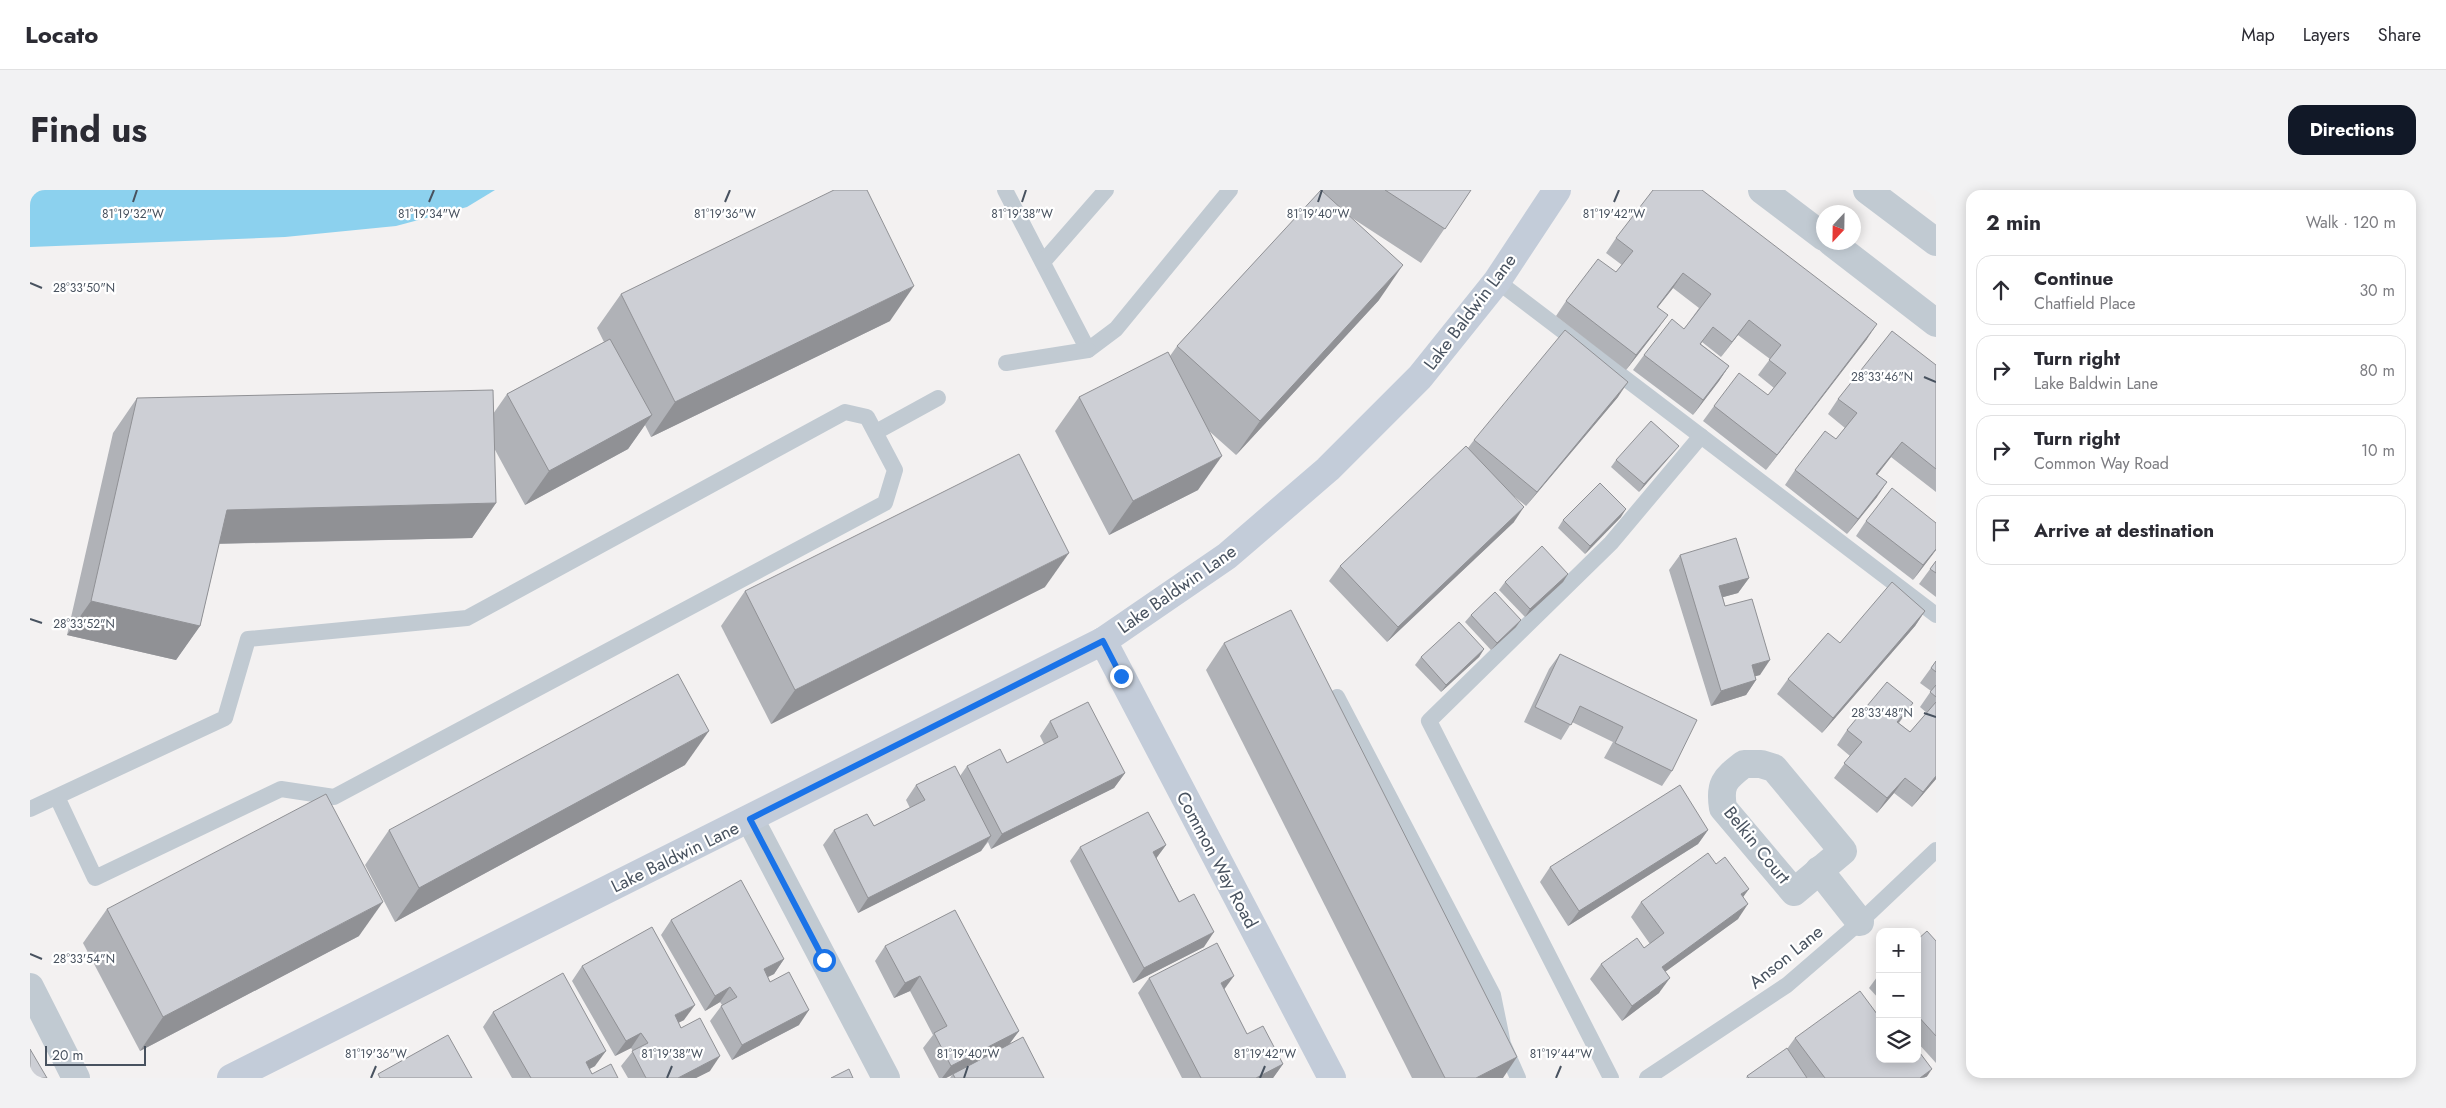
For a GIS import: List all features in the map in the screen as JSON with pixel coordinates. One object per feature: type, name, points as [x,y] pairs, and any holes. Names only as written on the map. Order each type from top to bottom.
[{"type":"street","name":"Lake Baldwin Lane","points":[[231,1078],[1103,641],[1227,556],[1328,469],[1420,378],[1497,281],[1557,190]]},
{"type":"street","points":[[1762,190],[1816,231]]},
{"type":"street","points":[[1867,190],[1936,242]]},
{"type":"street","points":[[1841,250],[1936,323]]},
{"type":"street","name":"Common Way Road","points":[[1103,641],[1332,1078]]},
{"type":"street","name":"Belkin Court","points":[[1744,764],[1760,764],[1774,768],[1843,851],[1819,870],[1794,892],[1724,808],[1720,792],[1729,777],[1744,764]]},
{"type":"street","points":[[750,819],[886,1078]]},
{"type":"street","name":"Belkin Court","points":[[1819,870],[1860,922]]},
{"type":"street","points":[[30,987],[76,1078]]},
{"type":"lane","points":[[1005,190],[1088,350]]},
{"type":"lane","points":[[1043,262],[1106,190]]},
{"type":"lane","points":[[1006,363],[1088,350],[1116,329],[1230,190]]},
{"type":"lane","points":[[1497,281],[1936,616]]},
{"type":"lane","points":[[876,432],[938,398]]},
{"type":"lane","points":[[30,809],[225,718],[248,639],[467,618],[845,412],[867,416],[895,470],[885,503],[334,797],[282,789],[95,878],[56,797]]},
{"type":"lane","points":[[1612,1078],[1429,721],[1611,543],[1702,436]]},
{"type":"lane","points":[[1337,697],[1493,995],[1503,1044],[1518,1078]]},
{"type":"lane","name":"Anson Lane","points":[[1648,1078],[1788,985],[1860,922],[1936,850]]},
{"type":"water","points":[[30,190],[495,190],[467,207],[396,226],[285,237],[30,247]]},
{"type":"building","points":[[834,190],[867,190],[914,286],[675,402],[621,294]]},
{"type":"building","points":[[1321,190],[1403,265],[1260,421],[1177,346]]},
{"type":"building","points":[[1385,190],[1471,190],[1445,229]]},
{"type":"building","points":[[1653,190],[1702,190],[1877,324],[1777,455],[1714,406],[1739,373],[1768,395],[1786,373],[1769,360],[1781,345],[1749,320],[1732,342],[1713,327],[1700,344],[1729,366],[1703,400],[1644,355],[1672,319],[1684,329],[1711,294],[1683,273],[1657,307],[1668,315],[1636,355],[1566,301],[1598,259],[1616,272],[1633,251],[1616,238]]},
{"type":"building","points":[[1565,330],[1628,382],[1537,492],[1474,440]]},
{"type":"building","points":[[1892,331],[1936,365],[1936,469],[1902,442],[1876,474],[1887,482],[1858,519],[1795,470],[1825,431],[1836,439],[1857,413],[1838,399]]},
{"type":"building","points":[[610,339],[652,415],[549,471],[507,394]]},
{"type":"building","points":[[1168,352],[1222,456],[1133,501],[1079,397]]},
{"type":"building","points":[[493,390],[496,503],[227,510],[200,626],[91,601],[137,398]]},
{"type":"building","points":[[1651,421],[1679,446],[1644,484],[1616,460]]},
{"type":"building","points":[[1466,446],[1524,507],[1398,627],[1340,566]]},
{"type":"building","points":[[1019,454],[1069,553],[795,690],[745,591]]},
{"type":"building","points":[[1600,483],[1626,509],[1590,546],[1563,520]]},
{"type":"building","points":[[1892,488],[1936,523],[1936,549],[1923,565],[1866,521]]},
{"type":"building","points":[[1736,538],[1749,578],[1719,586],[1725,606],[1752,599],[1770,660],[1752,665],[1756,680],[1721,691],[1680,555]]},
{"type":"building","points":[[1542,546],[1568,574],[1530,609],[1505,582]]},
{"type":"building","points":[[1936,561],[1936,573],[1930,569]]},
{"type":"building","points":[[1892,582],[1925,611],[1833,718],[1788,679],[1828,633],[1840,643]]},
{"type":"building","points":[[1495,592],[1521,620],[1497,643],[1471,615]]},
{"type":"building","points":[[1291,610],[1517,1057],[1476,1078],[1445,1078],[1224,643]]},
{"type":"building","points":[[1459,622],[1484,649],[1446,685],[1421,657]]},
{"type":"building","points":[[1560,654],[1697,720],[1672,771],[1615,743],[1623,727],[1580,706],[1571,725],[1535,707]]},
{"type":"building","points":[[1936,661],[1936,672],[1931,668]]},
{"type":"building","points":[[678,674],[709,731],[419,888],[389,830]]},
{"type":"building","points":[[1887,682],[1913,703],[1897,722],[1910,732],[1936,702],[1936,776],[1923,792],[1905,778],[1887,798],[1844,763],[1862,742],[1847,730]]},
{"type":"building","points":[[1936,685],[1936,697],[1930,692]]},
{"type":"building","points":[[1088,702],[1125,773],[1002,834],[967,766],[1000,749],[1007,763],[1058,737],[1050,721]]},
{"type":"building","points":[[955,766],[991,836],[868,898],[834,830],[867,814],[874,826],[925,800],[916,785]]},
{"type":"building","points":[[1680,785],[1708,830],[1579,911],[1550,867]]},
{"type":"building","points":[[326,794],[383,902],[163,1017],[107,909]]},
{"type":"building","points":[[1148,812],[1166,845],[1153,852],[1179,902],[1194,894],[1214,932],[1144,968],[1080,847]]},
{"type":"building","points":[[1708,853],[1716,864],[1725,857],[1749,889],[1741,894],[1748,904],[1662,967],[1670,978],[1632,1006],[1601,964],[1637,938],[1644,948],[1664,933],[1641,902]]},
{"type":"building","points":[[741,880],[784,959],[764,969],[770,982],[789,972],[809,1010],[742,1045],[721,1006],[737,997],[730,987],[715,996],[671,920]]},
{"type":"building","points":[[955,910],[1019,1031],[951,1066],[934,1033],[947,1026],[920,976],[905,983],[885,946]]},
{"type":"building","points":[[652,927],[695,1005],[675,1015],[681,1028],[700,1018],[720,1056],[678,1078],[646,1078],[632,1051],[648,1043],[641,1033],[626,1041],[582,966]]},
{"type":"building","points":[[1927,931],[1936,941],[1936,1036],[1921,1019],[1921,936]]},
{"type":"building","points":[[1217,943],[1234,976],[1221,983],[1247,1034],[1263,1026],[1283,1064],[1256,1078],[1201,1078],[1149,978]]},
{"type":"building","points":[[563,973],[606,1051],[586,1062],[592,1074],[611,1064],[618,1078],[531,1078],[493,1012]]},
{"type":"building","points":[[1860,991],[1876,1013],[1876,1063],[1921,1063],[1921,1054],[1932,1069],[1920,1078],[1825,1078],[1795,1038]]},
{"type":"building","points":[[448,1035],[472,1078],[380,1078],[378,1074]]},
{"type":"building","points":[[1023,1037],[1044,1078],[955,1078],[953,1074]]},
{"type":"building","points":[[1787,1048],[1807,1078],[1749,1078],[1747,1076]]},
{"type":"building","points":[[30,1049],[47,1078],[30,1078]]},
{"type":"building","points":[[849,1069],[853,1078],[831,1078]]},
{"type":"route","points":[[824,960],[750,819],[1103,641],[1121,676]]}]
